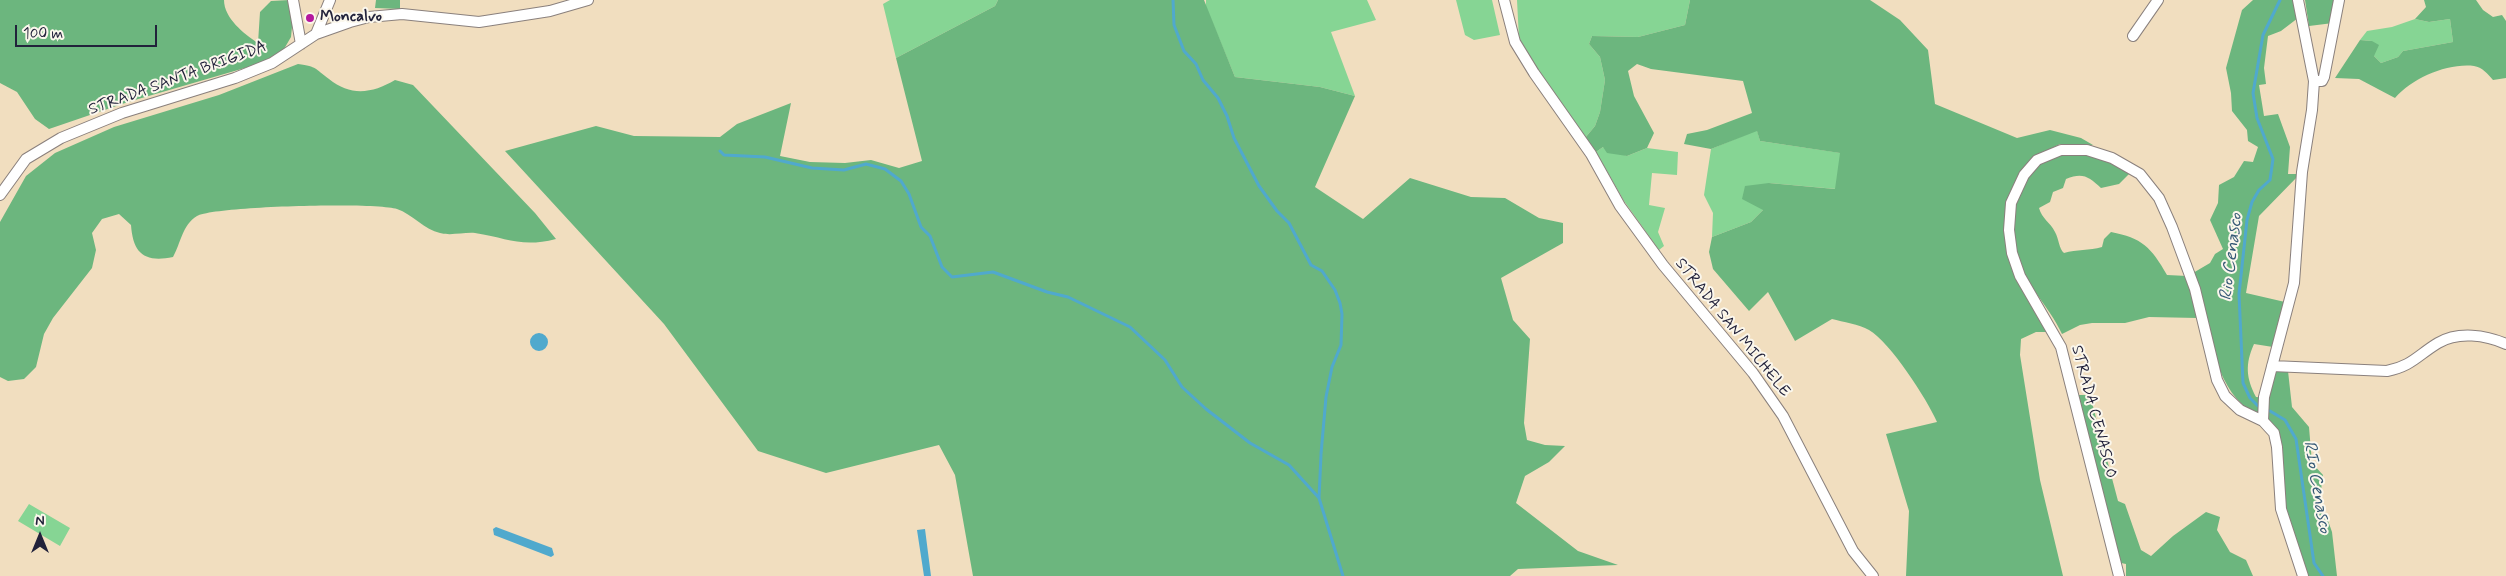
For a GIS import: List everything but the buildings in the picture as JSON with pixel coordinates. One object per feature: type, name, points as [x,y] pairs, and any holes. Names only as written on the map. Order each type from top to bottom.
[{"type":"street","points":[[293,0],[302,44]]},
{"type":"street","points":[[316,34],[330,0]]},
{"type":"street","name":"STRADA SANTA BRIGIDA","points":[[0,195],[26,159],[61,138],[122,113],[235,78],[272,63],[316,34],[368,16],[402,14],[479,22],[550,11],[588,0]]},
{"type":"street","name":"STRADA SAN MICHELE","points":[[1504,0],[1515,42],[1553,102],[1591,154],[1620,206],[1663,265],[1753,373],[1783,416],[1853,551],[1873,576]]},
{"type":"street","points":[[2133,36],[2158,0]]},
{"type":"street","points":[[2298,0],[2318,81]]},
{"type":"street","points":[[2303,576],[2281,509],[2277,447],[2274,433],[2263,420],[2264,397],[2294,283],[2302,172],[2318,81],[2339,0]]},
{"type":"street","name":"STRADA CENASCO","points":[[2119,576],[2061,347],[2020,276],[2012,253],[2009,230],[2011,203],[2024,175],[2037,160],[2061,150],[2087,150],[2112,158],[2140,174],[2159,198],[2183,253],[2195,289],[2216,380],[2225,396],[2240,410],[2263,420]]},
{"type":"street","points":[[2272,366],[2387,371],[2404,368],[2439,342],[2454,337],[2468,335],[2486,337],[2506,344]]},
{"type":"green space","points":[[0,0],[224,0],[227,13],[231,19],[241,30],[258,43],[260,12],[271,1],[290,0],[293,17],[291,37],[284,49],[262,63],[128,102],[49,129],[35,119],[17,92],[0,83]]},
{"type":"green space","points":[[376,0],[400,0],[400,9],[375,8]]},
{"type":"green space","points":[[890,0],[998,0],[995,6],[896,58],[883,4]]},
{"type":"green space","points":[[998,0],[1204,0],[1235,77],[1320,87],[1355,96],[1315,187],[1363,219],[1410,178],[1471,197],[1505,198],[1539,218],[1563,223],[1563,243],[1501,278],[1513,320],[1530,339],[1524,423],[1527,440],[1545,445],[1565,446],[1549,462],[1525,476],[1516,503],[1578,551],[1618,565],[1518,569],[1510,576],[973,576],[955,475],[939,445],[826,473],[758,451],[664,324],[505,151],[596,126],[634,136],[720,137],[737,124],[791,103],[780,156],[810,162],[845,163],[871,160],[899,168],[922,161],[896,58],[995,6]]},
{"type":"green space","points":[[1206,0],[1367,0],[1376,20],[1331,32],[1355,96],[1320,87],[1235,77],[1206,7]]},
{"type":"green space","points":[[1456,0],[1492,0],[1500,35],[1474,40],[1465,35]]},
{"type":"green space","points":[[1517,0],[1690,0],[1685,25],[1638,37],[1592,36],[1589,44],[1600,57],[1605,80],[1600,112],[1595,126],[1585,138],[1557,100],[1519,39]]},
{"type":"green space","points":[[1690,0],[1870,0],[1900,20],[1928,50],[1935,104],[2017,138],[2050,130],[2081,138],[2093,145],[2060,144],[2035,157],[2021,171],[2008,202],[2009,255],[2050,332],[2036,332],[2021,339],[2020,355],[2040,480],[2063,576],[1906,576],[1909,511],[1886,434],[1937,422],[1917,386],[1887,346],[1869,330],[1832,319],[1795,341],[1768,292],[1749,311],[1713,269],[1709,252],[1712,237],[1751,222],[1763,210],[1742,199],[1745,186],[1769,183],[1835,189],[1840,153],[1760,141],[1757,131],[1711,149],[1684,144],[1687,134],[1707,130],[1752,113],[1743,81],[1651,69],[1637,64],[1628,71],[1634,96],[1654,133],[1647,148],[1627,156],[1607,153],[1603,147],[1596,152],[1585,138],[1595,126],[1600,112],[1605,80],[1600,57],[1589,44],[1592,36],[1638,37],[1685,25]]},
{"type":"green space","points":[[2253,0],[2295,0],[2298,18],[2281,31],[2268,36],[2264,68],[2266,84],[2259,85],[2264,116],[2278,114],[2290,147],[2288,174],[2300,174],[2259,216],[2246,293],[2285,302],[2273,347],[2254,344],[2249,358],[2248,371],[2250,384],[2256,397],[2269,398],[2275,372],[2288,371],[2292,407],[2309,427],[2312,463],[2323,475],[2320,498],[2332,532],[2337,576],[2307,576],[2283,509],[2268,421],[2242,404],[2232,393],[2224,378],[2210,343],[2193,273],[2210,263],[2215,254],[2223,249],[2210,220],[2218,203],[2219,185],[2234,177],[2244,161],[2253,162],[2258,147],[2248,141],[2247,130],[2232,111],[2226,68],[2242,10]]},
{"type":"green space","points":[[2305,0],[2337,0],[2333,23],[2309,26]]},
{"type":"green space","points":[[2424,0],[2476,0],[2483,10],[2493,17],[2502,15],[2506,21],[2506,78],[2493,80],[2482,69],[2474,66],[2453,67],[2421,78],[2395,98],[2359,79],[2335,78],[2360,40],[2372,41],[2379,45],[2374,56],[2381,63],[2398,57],[2403,51],[2453,42],[2450,19],[2429,22],[2415,19],[2426,7]]},
{"type":"green space","points":[[2415,19],[2429,22],[2450,19],[2453,42],[2403,51],[2398,57],[2381,63],[2374,56],[2372,41],[2360,40],[2367,31],[2392,27]]},
{"type":"green space","points":[[298,64],[313,67],[337,85],[354,91],[378,88],[395,80],[413,85],[535,213],[556,239],[533,243],[475,233],[444,234],[429,229],[403,211],[383,207],[296,206],[232,210],[197,216],[185,229],[173,257],[154,258],[147,257],[138,249],[134,243],[131,225],[119,214],[102,219],[92,233],[96,250],[92,268],[53,318],[44,334],[36,367],[24,379],[8,381],[0,377],[0,222],[26,176],[55,153],[114,127],[219,95]]},
{"type":"green space","points":[[1757,130],[1760,141],[1841,153],[1836,189],[1769,183],[1763,210],[1751,222],[1712,237],[1713,213],[1704,195],[1711,149]]},
{"type":"green space","points":[[1603,147],[1627,156],[1647,148],[1678,152],[1677,175],[1652,173],[1649,205],[1665,208],[1658,232],[1664,246],[1659,250],[1624,201],[1596,152]]},
{"type":"green space","points":[[2068,153],[2101,159],[2131,172],[2119,184],[2101,188],[2085,177],[2077,176],[2066,179],[2063,188],[2053,192],[2050,202],[2039,208],[2055,232],[2062,251],[2064,253],[2102,247],[2104,239],[2111,232],[2131,237],[2145,245],[2156,257],[2167,275],[2187,276],[2198,318],[2149,317],[2125,323],[2092,323],[2080,325],[2062,334],[2057,323],[2023,273],[2015,251],[2012,229],[2018,194],[2028,174],[2044,161]]},
{"type":"green space","points":[[2077,395],[2090,395],[2118,501],[2125,504],[2141,550],[2151,556],[2173,536],[2206,512],[2220,517],[2217,530],[2230,552],[2246,560],[2253,576],[2126,576],[2126,564],[2121,563]]},
{"type":"green space","points":[[29,504],[70,528],[60,546],[18,521]]},
{"type":"water","points":[[539,333],[545,336],[548,342],[545,348],[539,351],[533,348],[530,342],[533,336]]},
{"type":"water","points":[[496,527],[552,548],[554,555],[551,557],[494,535],[493,529]]},
{"type":"water","points":[[925,529],[931,576],[924,576],[917,530]]},
{"type":"waterway","points":[[1173,0],[1174,25],[1184,51],[1196,64],[1203,80],[1218,98],[1227,116],[1234,138],[1259,186],[1277,211],[1289,223],[1311,265],[1322,271],[1335,290],[1340,303],[1342,314],[1341,345],[1332,367],[1326,397],[1321,454]]},
{"type":"waterway","name":"Rio Cenasco","points":[[2258,406],[2250,398],[2243,383],[2239,294],[2247,220],[2252,202],[2259,190],[2270,180],[2273,159],[2257,118],[2253,93],[2263,35],[2280,0]]},
{"type":"waterway","points":[[720,151],[724,155],[765,157],[812,168],[844,170],[866,164],[885,169],[901,181],[909,194],[921,227],[930,236],[942,267],[952,277],[993,272],[1047,292],[1068,297],[1130,327],[1165,360],[1182,387],[1206,409],[1250,443],[1289,465],[1319,498]]},
{"type":"waterway","name":"RIo Cenasco","points":[[2270,411],[2285,420],[2296,439],[2314,563],[2323,576]]},
{"type":"waterway","points":[[1321,455],[1319,498],[1343,576]]},
{"type":"place","name":"Moncalvo","points":[[310,18]]}]
